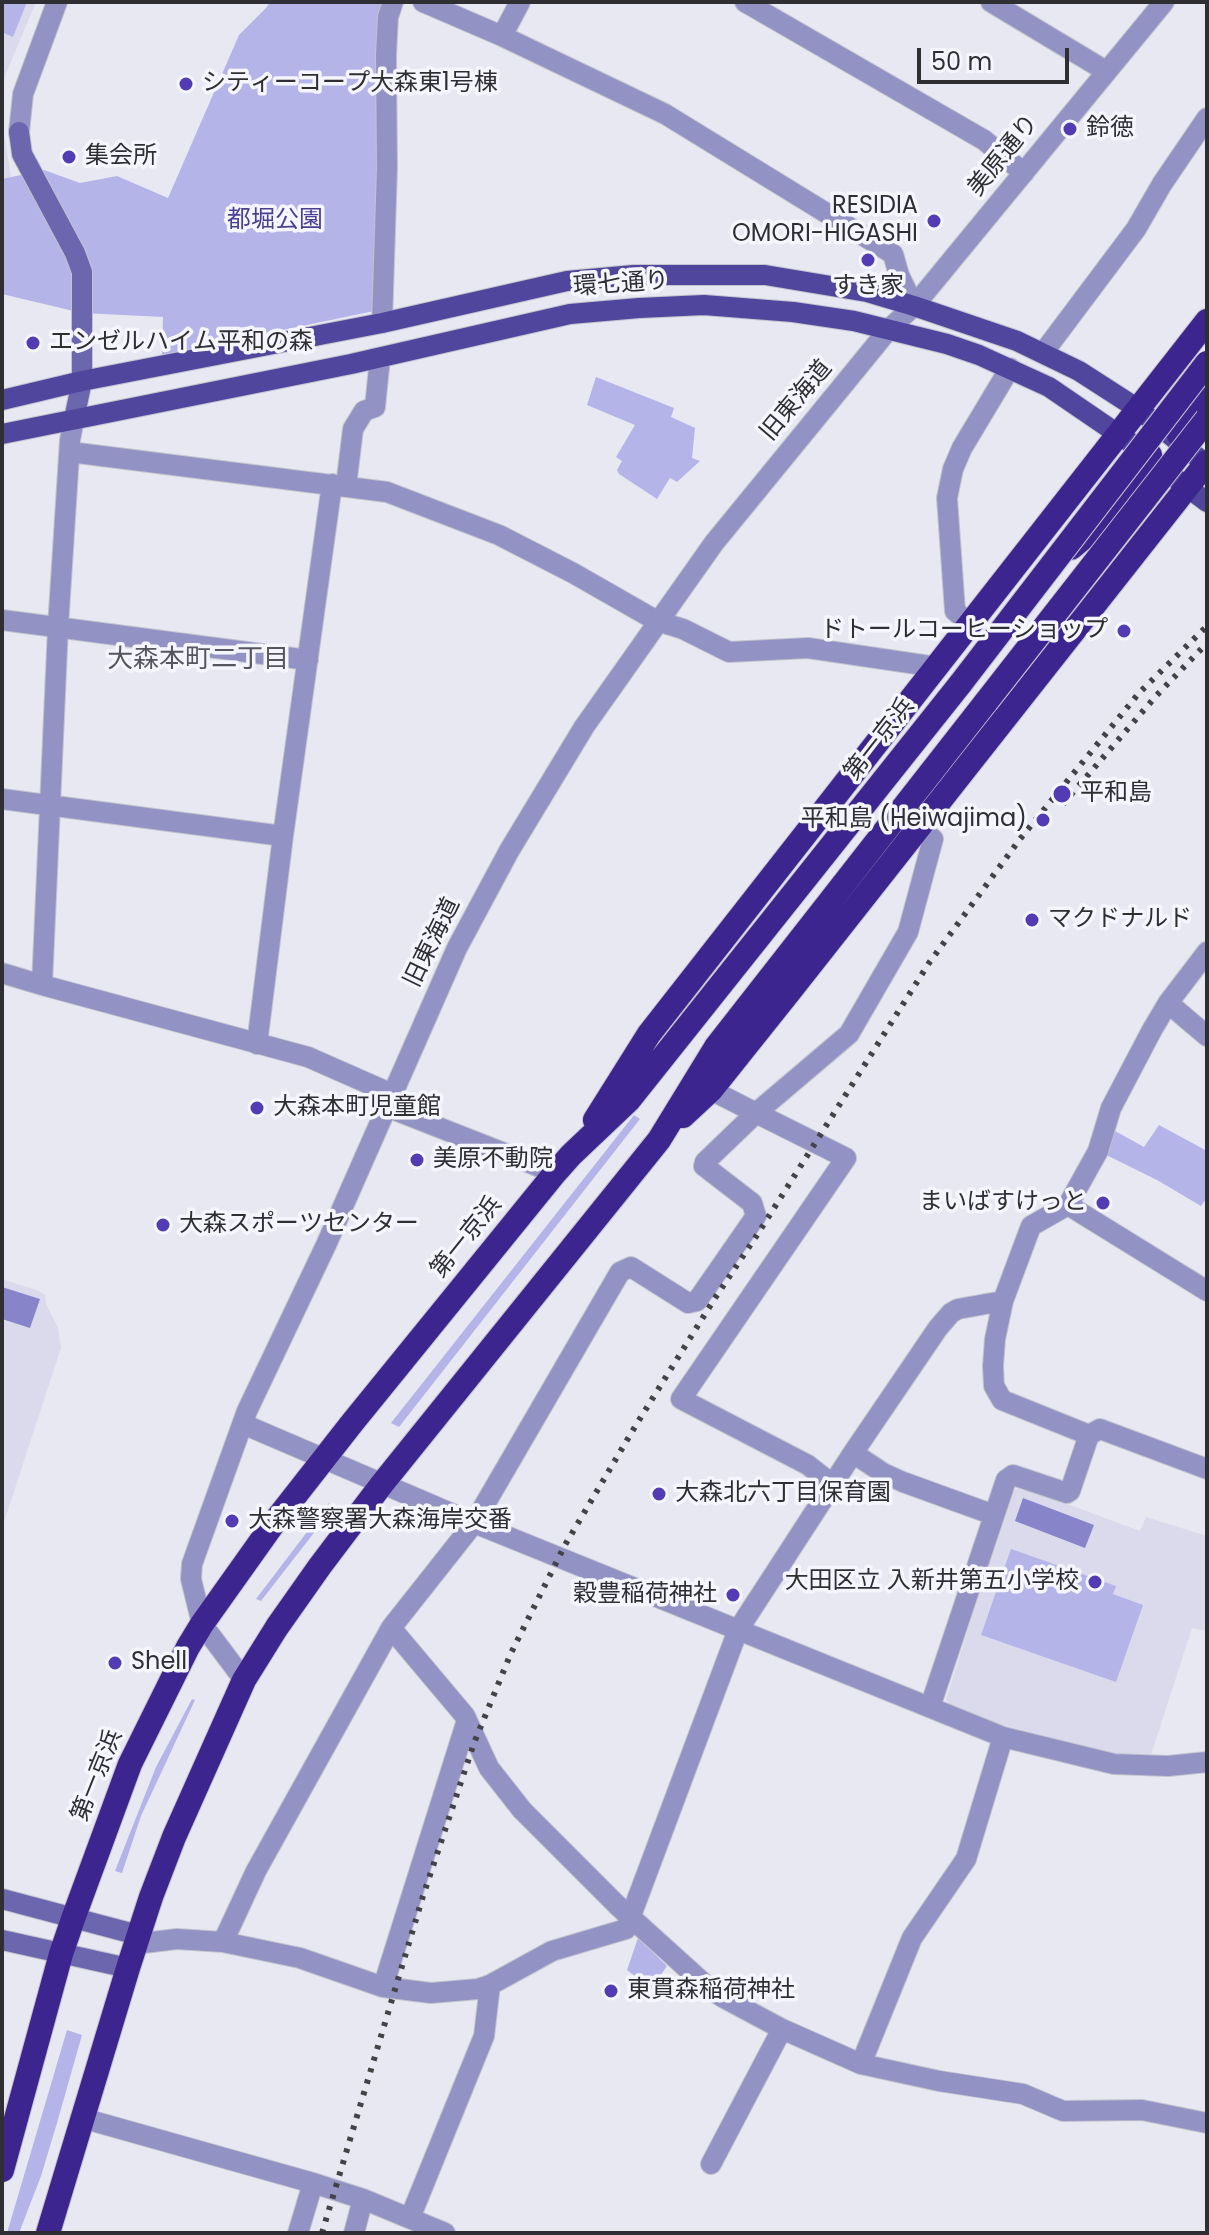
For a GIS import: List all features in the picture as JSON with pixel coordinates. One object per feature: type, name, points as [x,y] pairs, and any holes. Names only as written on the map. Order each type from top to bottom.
[{"type":"highway","points":[[563,1164],[649,1034],[1207,321]]},
{"type":"highway","name":"第一京浜","points":[[2,2170],[73,1919],[130,1764],[202,1624],[276,1520],[563,1164],[629,1100],[750,951],[1207,363]]},
{"type":"highway","points":[[986,604],[1023,587],[1101,523],[1171,437],[1207,399]]},
{"type":"highway","points":[[659,1140],[716,1047],[1207,419]]},
{"type":"highway","points":[[48,2233],[137,1939],[174,1837],[244,1680],[294,1602],[382,1484],[659,1140],[711,1090],[921,828],[1198,495],[1207,464]]},
{"type":"main road","name":"環七通り","points":[[2,400],[82,381],[382,323],[567,281],[696,273],[765,275],[867,292],[1017,341],[1079,371],[1138,409],[1207,464]]},
{"type":"main road","name":"環七通り","points":[[2,434],[380,358],[570,314],[704,305],[793,312],[854,321],[947,344],[1010,368],[1049,387],[1119,434],[1198,495]]},
{"type":"street","points":[[42,985],[70,440],[82,381],[82,272],[22,154],[19,132],[23,94],[57,2]]},
{"type":"street","points":[[382,323],[387,168],[386,55],[388,17],[393,2]]},
{"type":"street","points":[[423,2],[665,114],[893,254],[914,306]]},
{"type":"street","points":[[502,36],[520,2]]},
{"type":"street","points":[[745,2],[984,140],[1024,173]]},
{"type":"street","points":[[991,2],[1106,71]]},
{"type":"street","name":"美原通り","points":[[914,306],[1164,2]]},
{"type":"street","points":[[1043,353],[1136,229],[1207,118]]},
{"type":"street","name":"旧東海道","points":[[244,1680],[202,1624],[191,1579],[192,1564],[247,1411],[319,1260],[457,948],[509,851],[579,734],[657,621],[714,543],[889,329],[914,306]]},
{"type":"street","points":[[257,1044],[308,660],[339,485],[353,429],[364,411],[375,407],[380,358]]},
{"type":"street","points":[[970,624],[955,611],[947,498],[953,469],[962,448],[1010,368]]},
{"type":"street","points":[[70,452],[387,492],[499,535],[657,621],[683,629],[729,652],[808,648],[937,667]]},
{"type":"street","points":[[2,620],[308,660]]},
{"type":"street","points":[[2,799],[283,836]]},
{"type":"street","points":[[223,1942],[256,1871],[391,1628],[474,1523],[620,1272],[631,1267],[688,1303],[698,1300],[756,1215],[752,1203],[704,1164],[756,1113],[849,1034],[908,932],[933,839],[921,828]]},
{"type":"street","points":[[1089,1435],[1002,1400],[994,1386],[993,1366],[1003,1301],[1031,1226],[1068,1205],[1098,1151],[1111,1108],[1152,1030],[1168,1003],[1207,952]]},
{"type":"street","points":[[2,973],[308,1057],[389,1100],[563,1164]]},
{"type":"street","points":[[1168,1003],[1207,1036]]},
{"type":"street","points":[[711,1090],[846,1158],[681,1399],[808,1465],[832,1484]]},
{"type":"street","points":[[1068,1205],[1207,1291]]},
{"type":"street","points":[[2,1899],[137,1939],[223,1942],[300,1958],[383,1987],[431,1993],[478,1989],[552,1951],[626,1929],[738,1630],[832,1484],[945,1319],[958,1309],[1003,1301]]},
{"type":"street","points":[[243,1424],[474,1523],[1003,1737],[1114,1764],[1168,1766],[1207,1762]]},
{"type":"street","points":[[930,1707],[1006,1480],[1013,1475],[1067,1493],[1089,1435],[1100,1429],[1207,1469]]},
{"type":"street","points":[[853,1453],[903,1482],[994,1515]]},
{"type":"street","points":[[391,1628],[467,1720],[489,1768],[522,1810],[617,1905],[710,1989],[782,2029],[861,2064],[939,2081],[1023,2094],[1063,2111],[1142,2110],[1207,2123]]},
{"type":"street","points":[[383,1987],[467,1720]]},
{"type":"street","points":[[861,2064],[912,1938],[966,1859],[1003,1737]]},
{"type":"street","points":[[2,1940],[128,1968]]},
{"type":"street","points":[[410,2218],[485,2033],[490,1985]]},
{"type":"street","points":[[711,2164],[782,2029]]},
{"type":"street","points":[[82,2118],[313,2183],[363,2199],[445,2233]]},
{"type":"street","points":[[298,2233],[313,2183]]},
{"type":"street","points":[[354,2233],[363,2199]]},
{"type":"shaded area","points":[[2,2],[36,2],[2,83]]},
{"type":"shaded area","points":[[2,121],[11,177],[2,179]]},
{"type":"shaded area","points":[[2,1279],[45,1295],[58,1328],[61,1348],[2,1528]]},
{"type":"shaded area","points":[[2,1287],[40,1299],[30,1328],[2,1319]]},
{"type":"shaded area","name":"大田区立 入新井第五小学校","points":[[1021,1487],[1140,1531],[1146,1517],[1207,1536],[1207,1631],[1192,1628],[1151,1755],[1118,1755],[1006,1726],[949,1704],[946,1699],[1012,1491]]},
{"type":"shaded area","points":[[1023,1498],[1094,1525],[1085,1548],[1015,1521]]},
{"type":"green space","points":[[2,2],[27,2],[13,37],[2,32]]},
{"type":"green space","name":"都堀公園","points":[[270,2],[390,2],[379,310],[162,355],[163,317],[82,313],[2,294],[2,179],[44,170],[80,183],[117,176],[168,198],[239,35]]},
{"type":"green space","points":[[596,377],[674,408],[671,417],[695,428],[692,458],[700,461],[677,482],[670,478],[657,499],[617,470],[622,461],[616,457],[635,425],[587,405]]},
{"type":"green space","points":[[634,1115],[640,1119],[399,1427],[391,1423]]},
{"type":"green space","points":[[1159,1125],[1207,1151],[1207,1198],[1201,1206],[1098,1151],[1106,1126],[1144,1147]]},
{"type":"green space","points":[[329,1503],[334,1507],[261,1601],[256,1599]]},
{"type":"green space","points":[[1011,1549],[1116,1586],[1113,1594],[1143,1605],[1116,1682],[981,1635]]},
{"type":"green space","points":[[192,1699],[195,1700],[141,1816],[122,1873],[115,1871],[156,1767]]},
{"type":"green space","points":[[638,1938],[667,1966],[651,1989],[627,1970]]},
{"type":"green space","points":[[67,2030],[82,2035],[57,2123],[19,2233],[7,2233]]},
{"type":"railway","points":[[322,2233],[423,1896],[474,1743],[511,1653],[565,1545],[715,1298],[929,963],[1020,839],[1139,693],[1207,626]]},
{"type":"railway","points":[[1063,804],[1156,696],[1207,643]]},
{"type":"place","name":"シティーコープ大森東1号棟","points":[[186,84]]},
{"type":"place","name":"鈴徳","points":[[1070,129]]},
{"type":"place","name":"集会所","points":[[69,157]]},
{"type":"place","name":"RESIDIA OMORI-HIGASHI","points":[[934,221]]},
{"type":"place","name":"すき家","points":[[868,260]]},
{"type":"place","name":"エンゼルハイム平和の森","points":[[33,343]]},
{"type":"place","name":"ドトールコーヒーショップ","points":[[1124,631]]},
{"type":"place","name":"平和島","points":[[1062,794]]},
{"type":"place","name":"平和島 (Heiwajima)","points":[[1043,820]]},
{"type":"place","name":"マクドナルド","points":[[1032,920]]},
{"type":"place","name":"大森本町児童館","points":[[257,1108]]},
{"type":"place","name":"美原不動院","points":[[417,1160]]},
{"type":"place","name":"まいばすけっと","points":[[1103,1203]]},
{"type":"place","name":"大森スポーツセンター","points":[[163,1225]]},
{"type":"place","name":"大森北六丁目保育園","points":[[659,1494]]},
{"type":"place","name":"大森警察署大森海岸交番","points":[[232,1521]]},
{"type":"place","name":"大田区立 入新井第五小学校","points":[[1095,1582]]},
{"type":"place","name":"穀豊稲荷神社","points":[[733,1595]]},
{"type":"place","name":"Shell","points":[[115,1663]]},
{"type":"place","name":"東貫森稲荷神社","points":[[611,1991]]},
{"type":"district","name":"大森本町二丁目","points":[[198,660]]}]
